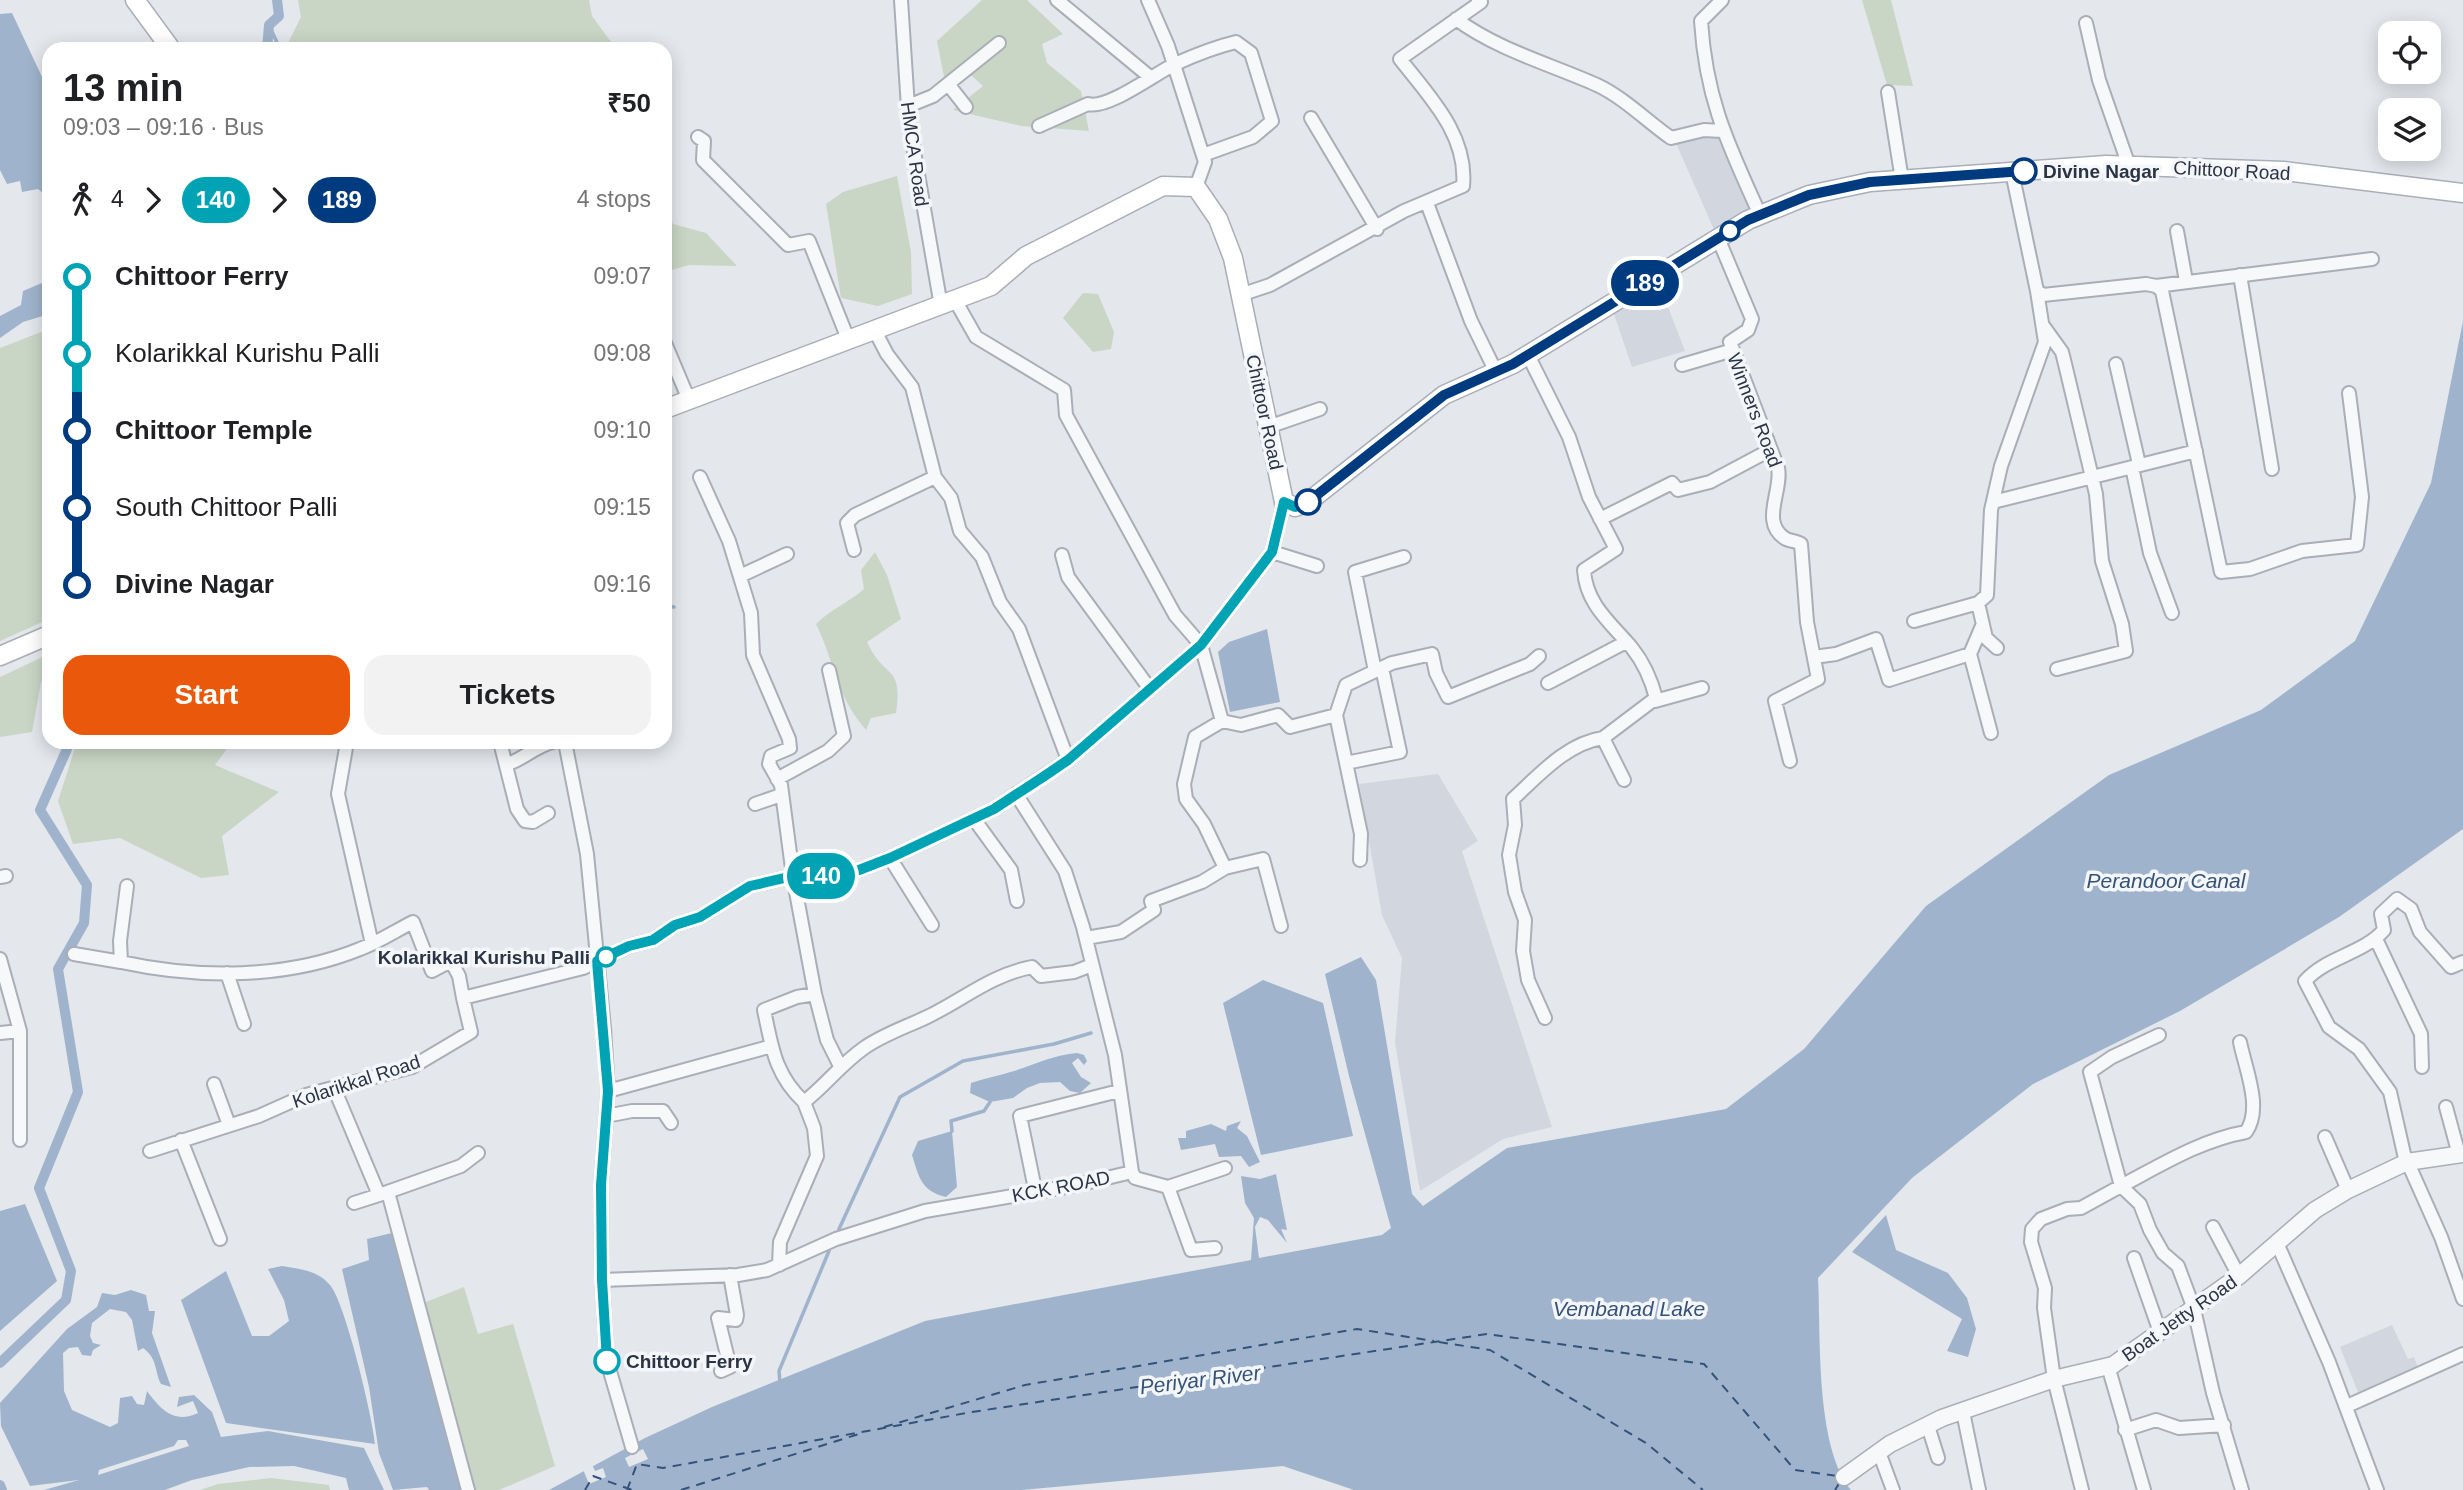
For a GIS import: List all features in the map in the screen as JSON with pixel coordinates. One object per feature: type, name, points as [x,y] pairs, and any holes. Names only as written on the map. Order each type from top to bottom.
[{"type":"main road","points":[[135,0],[166,42]]},
{"type":"main road","name":"Chittoor Road","points":[[1196,187],[1218,219],[1233,258],[1284,502],[1295,507],[1308,502],[1444,395],[1528,355],[1718,238],[1760,215],[1809,195],[1870,182],[2129,166],[2284,171],[2463,194]]},
{"type":"main road","points":[[672,406],[991,286],[1026,256],[1163,186],[1196,187]]},
{"type":"main road","points":[[7,653],[42,638]]},
{"type":"street","name":"HMCA Road","points":[[901,0],[908,106],[927,238],[948,303],[976,337],[1064,390],[1066,415],[1175,615],[1201,645]]},
{"type":"street","points":[[1057,0],[1150,77]]},
{"type":"street","points":[[1148,0],[1174,65],[1203,155],[1203,170],[1196,187]]},
{"type":"street","points":[[1240,295],[1270,285],[1346,241],[1377,229],[1404,211],[1463,186],[1463,167],[1443,113],[1400,60],[1421,48],[1481,2],[1478,0]]},
{"type":"street","points":[[1721,0],[1701,21],[1704,67],[1722,131],[1760,215]]},
{"type":"street","points":[[1456,19],[1476,33],[1554,70],[1599,86],[1671,138],[1704,130],[1722,131]]},
{"type":"street","points":[[2086,23],[2099,80],[2129,166]]},
{"type":"street","points":[[1039,126],[1088,104],[1094,106],[1107,101],[1174,65],[1215,47],[1236,42],[1251,53],[1272,121],[1253,137],[1203,155]]},
{"type":"street","points":[[908,106],[933,96],[999,43]]},
{"type":"street","points":[[948,84],[966,107]]},
{"type":"street","points":[[1888,92],[1902,180]]},
{"type":"street","points":[[1311,118],[1377,229]]},
{"type":"street","points":[[698,137],[704,141],[703,160],[788,245],[809,241],[848,339]]},
{"type":"street","points":[[1914,621],[1979,603],[1987,595],[1993,502],[2001,466],[2045,342],[2038,290],[2012,172]]},
{"type":"street","points":[[1427,203],[1471,321],[1496,372]]},
{"type":"street","points":[[2177,231],[2186,281]]},
{"type":"street","name":"Winners Road","points":[[1718,238],[1752,319],[1748,330],[1730,342],[1757,406],[1781,481],[1771,508],[1775,525],[1785,539],[1801,544],[1807,622],[1818,674],[1816,682],[1777,699],[1773,706],[1790,761]]},
{"type":"street","points":[[2038,290],[2043,295],[2053,295],[2146,284],[2156,286],[2372,259]]},
{"type":"street","points":[[2239,275],[2272,469]]},
{"type":"street","points":[[2156,286],[2162,291],[2221,572],[2250,569],[2302,551],[2357,545],[2362,497],[2349,393]]},
{"type":"street","points":[[2044,327],[2062,352],[2095,494],[2102,561],[2122,624],[2126,651],[2057,669]]},
{"type":"street","points":[[875,331],[887,354],[912,387],[935,477],[951,498],[960,531],[982,557],[1000,602],[1019,629],[1068,760]]},
{"type":"street","points":[[1682,365],[1732,350]]},
{"type":"street","points":[[1528,355],[1569,437],[1589,497],[1616,549],[1584,570],[1584,575],[1600,614],[1645,668],[1655,701]]},
{"type":"street","points":[[672,360],[689,400]]},
{"type":"street","points":[[2116,364],[2150,553],[2172,613]]},
{"type":"street","points":[[1268,427],[1320,409]]},
{"type":"street","points":[[1600,519],[1672,483],[1678,491],[1710,482],[1769,450]]},
{"type":"street","points":[[1993,502],[2196,451]]},
{"type":"street","points":[[700,477],[729,541],[740,576],[751,613],[753,655],[789,739],[790,748],[771,756],[769,764],[781,795],[815,994],[827,1040],[841,1066]]},
{"type":"street","points":[[854,550],[847,523],[855,514],[935,477]]},
{"type":"street","points":[[74,954],[188,972],[274,972],[372,944],[413,922],[432,971],[451,961],[460,976],[463,998],[583,968],[629,946],[653,940],[675,925],[700,917],[750,886],[793,876],[824,876],[859,870],[974,818],[1068,760],[1201,645],[1272,552],[1284,502]]},
{"type":"street","points":[[1272,552],[1317,566]]},
{"type":"street","points":[[740,576],[788,554]]},
{"type":"street","points":[[1062,555],[1068,577],[1150,689]]},
{"type":"street","points":[[1346,763],[1400,752],[1354,572],[1404,557]]},
{"type":"street","points":[[1979,603],[1986,638],[1997,648]]},
{"type":"street","points":[[1982,626],[1970,654],[1991,733]]},
{"type":"street","points":[[1814,657],[1836,654],[1876,639],[1889,680],[1970,654]]},
{"type":"street","points":[[1548,683],[1626,642]]},
{"type":"street","points":[[1201,645],[1222,721]]},
{"type":"street","points":[[1360,860],[1361,834],[1336,715],[1346,685],[1378,670],[1432,654],[1436,673],[1448,697],[1530,664],[1539,656]]},
{"type":"street","points":[[777,779],[828,751],[844,736],[829,670]]},
{"type":"street","points":[[1545,1018],[1528,980],[1523,951],[1525,920],[1515,892],[1509,855],[1516,825],[1513,799],[1566,754],[1587,740],[1603,738],[1655,701],[1702,688]]},
{"type":"street","points":[[1225,869],[1204,824],[1186,799],[1184,784],[1195,737],[1222,721],[1241,725],[1278,715],[1290,727],[1336,715]]},
{"type":"street","points":[[1603,738],[1624,780]]},
{"type":"street","points":[[346,749],[338,793],[372,944]]},
{"type":"street","points":[[503,749],[517,809],[525,821],[533,822],[548,813]]},
{"type":"street","points":[[508,764],[524,759],[536,749]]},
{"type":"street","points":[[566,749],[587,854],[608,1091],[601,1185],[602,1280],[607,1361],[632,1447]]},
{"type":"street","name":"KCK ROAD","points":[[602,1280],[730,1275],[779,1265],[833,1240],[925,1211],[1035,1189],[1077,1185],[1132,1172],[1115,1055],[1086,938],[1065,871],[1016,794]]},
{"type":"street","points":[[755,804],[781,795]]},
{"type":"street","points":[[974,818],[1011,870],[1017,901]]},
{"type":"street","points":[[890,858],[932,925]]},
{"type":"street","points":[[1086,938],[1121,932],[1154,910],[1151,901],[1202,882],[1225,869],[1262,859],[1281,926]]},
{"type":"street","points":[[121,962],[120,941],[127,886]]},
{"type":"street","points":[[2463,962],[2451,967],[2420,932],[2411,909],[2397,899],[2381,914],[2384,930],[2376,939],[2316,968],[2305,981],[2329,1027],[2360,1049],[2390,1092],[2407,1162],[2441,1237],[2463,1299]]},
{"type":"street","points":[[2376,939],[2421,1034],[2422,1067]]},
{"type":"street","points":[[0,959],[20,1031],[20,1140]]},
{"type":"street","points":[[804,1102],[827,1084],[841,1066],[867,1046],[927,1017],[1004,972],[1032,967],[1041,976],[1074,972],[1092,965]]},
{"type":"street","points":[[227,973],[244,1024]]},
{"type":"street","points":[[779,1265],[780,1242],[817,1156],[814,1128],[804,1102],[785,1084],[772,1046],[764,1010],[797,997],[815,994]]},
{"type":"street","name":"Kolarikkal Road","points":[[150,1151],[229,1125],[306,1095],[412,1067],[471,1032],[463,998]]},
{"type":"street","points":[[0,1034],[20,1031]]},
{"type":"street","points":[[2160,1035],[2112,1056],[2091,1072],[2121,1186],[2140,1204],[2150,1230],[2164,1253],[2178,1266],[2194,1309],[2242,1490]]},
{"type":"street","points":[[2082,1490],[2054,1379],[2043,1308],[2045,1288],[2031,1242],[2032,1229],[2041,1219],[2067,1209],[2081,1208],[2174,1157],[2227,1136],[2246,1132],[2252,1123],[2252,1094],[2240,1042]]},
{"type":"street","points":[[608,1091],[772,1046]]},
{"type":"street","points":[[214,1084],[229,1125]]},
{"type":"street","points":[[334,1088],[384,1194],[468,1490]]},
{"type":"street","points":[[1035,1189],[1020,1116],[1119,1091]]},
{"type":"street","points":[[2446,1107],[2461,1155]]},
{"type":"street","points":[[606,1116],[632,1111],[663,1111],[671,1123]]},
{"type":"street","points":[[2325,1137],[2348,1190]]},
{"type":"street","points":[[181,1140],[220,1239]]},
{"type":"street","points":[[354,1203],[461,1166],[478,1153]]},
{"type":"street","name":"Boat Jetty Road","points":[[1844,1476],[1879,1452],[1928,1426],[2054,1379],[2108,1366],[2239,1276],[2315,1210],[2348,1190],[2407,1162],[2461,1155]]},
{"type":"street","points":[[1132,1172],[1135,1178],[1167,1187],[1225,1168]]},
{"type":"street","points":[[1167,1187],[1191,1250],[1216,1248]]},
{"type":"street","points":[[2213,1227],[2239,1276]]},
{"type":"street","points":[[2277,1243],[2347,1406],[2377,1490]]},
{"type":"street","points":[[2134,1258],[2160,1332]]},
{"type":"street","points":[[721,1371],[730,1367],[718,1318],[736,1320],[737,1315],[730,1275]]},
{"type":"street","points":[[2347,1406],[2463,1354]]},
{"type":"street","points":[[2108,1366],[2144,1490]]},
{"type":"street","points":[[1964,1412],[1979,1490]]},
{"type":"street","points":[[2125,1430],[2156,1420],[2179,1428],[2224,1424]]},
{"type":"street","points":[[1928,1426],[1938,1458]]},
{"type":"street","points":[[1879,1452],[1893,1490]]},
{"type":"shaded area","points":[[1720,134],[1753,210],[1716,234],[1675,141]]},
{"type":"shaded area","points":[[1657,288],[1665,307],[1668,307],[1685,351],[1632,367],[1614,314]]},
{"type":"shaded area","points":[[1438,774],[1478,841],[1462,851],[1552,1127],[1503,1139],[1420,1191],[1395,1043],[1402,958],[1382,915],[1359,784]]},
{"type":"shaded area","points":[[2392,1325],[2408,1359],[2414,1357],[2420,1373],[2361,1400],[2340,1347]]},
{"type":"green space","points":[[298,0],[589,0],[592,16],[611,42],[288,42],[301,17]]},
{"type":"green space","points":[[982,0],[1027,0],[1063,34],[1042,44],[1047,63],[1081,91],[1089,131],[1021,126],[953,110],[983,86],[972,76],[944,77],[937,41]]},
{"type":"green space","points":[[1862,0],[1891,0],[1913,86],[1887,85]]},
{"type":"green space","points":[[897,176],[911,252],[912,294],[878,306],[841,298],[826,204],[843,192]]},
{"type":"green space","points":[[672,222],[706,233],[737,266],[689,265],[672,270]]},
{"type":"green space","points":[[1083,293],[1098,294],[1114,332],[1111,349],[1093,352],[1063,318]]},
{"type":"green space","points":[[42,332],[42,622],[0,641],[0,348]]},
{"type":"green space","points":[[875,552],[887,575],[901,619],[867,642],[880,663],[895,679],[898,697],[896,713],[871,718],[866,730],[841,691],[816,624],[864,589],[861,570]]},
{"type":"green space","points":[[42,657],[42,682],[32,732],[0,737],[0,677]]},
{"type":"green space","points":[[75,749],[227,749],[215,765],[279,792],[222,836],[229,875],[201,878],[120,838],[73,844],[58,801]]},
{"type":"green space","points":[[464,1287],[478,1334],[513,1324],[555,1466],[499,1490],[471,1490],[421,1304]]},
{"type":"green space","points":[[271,1478],[329,1485],[330,1490],[200,1490],[218,1484]]},
{"type":"water","points":[[12,13],[42,77],[42,192],[38,189],[22,192],[20,181],[7,184],[0,170],[0,14]]},
{"type":"water","points":[[42,283],[42,316],[23,322],[0,338],[0,316],[21,305],[23,291]]},
{"type":"water","points":[[2463,321],[2463,829],[2339,917],[2180,1011],[2033,1084],[1912,1178],[1818,1278],[1820,1359],[1826,1419],[1839,1471],[1851,1490],[1354,1490],[1283,1466],[1022,1490],[549,1490],[645,1438],[712,1407],[925,1321],[1251,1260],[1254,1218],[1245,1203],[1241,1176],[1260,1179],[1276,1174],[1287,1230],[1281,1229],[1287,1243],[1268,1220],[1260,1217],[1255,1227],[1259,1258],[1382,1235],[1391,1228],[1349,1076],[1325,974],[1361,957],[1376,980],[1412,1194],[1423,1206],[1507,1148],[1726,1109],[1804,1049],[1926,906],[2109,775],[2261,710],[2355,641],[2431,483]]},
{"type":"water","points":[[1267,629],[1280,702],[1230,712],[1218,652],[1229,642]]},
{"type":"water","points":[[1263,980],[1323,1003],[1353,1136],[1261,1155],[1223,1003]]},
{"type":"water","points":[[1077,1053],[1084,1055],[1087,1061],[1084,1065],[1078,1058],[1072,1063],[1081,1077],[1091,1083],[1080,1093],[1070,1091],[1060,1082],[1040,1083],[1013,1098],[990,1102],[970,1093],[971,1083]]},
{"type":"water","points":[[1241,1121],[1237,1128],[1247,1136],[1260,1162],[1249,1167],[1241,1156],[1219,1157],[1215,1144],[1181,1150],[1178,1138],[1186,1138],[1186,1131],[1211,1124],[1226,1131],[1227,1126]]},
{"type":"water","points":[[952,1131],[957,1187],[946,1197],[926,1187],[912,1155],[918,1141]]},
{"type":"water","points":[[25,1204],[57,1281],[0,1331],[0,1211]]},
{"type":"water","points":[[1886,1215],[1896,1250],[1948,1273],[1967,1298],[1976,1329],[1968,1357],[1947,1351],[1962,1319],[1852,1252]]},
{"type":"water","points":[[396,1232],[465,1490],[429,1490],[427,1487],[393,1490],[379,1453],[369,1387],[342,1269],[369,1260],[367,1239]]},
{"type":"water","points":[[282,1266],[320,1276],[330,1285],[336,1296],[357,1361],[375,1444],[226,1423],[181,1300],[226,1271],[252,1336],[269,1336],[289,1321],[284,1300],[268,1269]]},
{"type":"water","points":[[131,1290],[146,1295],[149,1311],[155,1311],[152,1333],[171,1387],[161,1384],[148,1352],[143,1348],[138,1351],[132,1320],[126,1312],[110,1309],[92,1323],[90,1336],[93,1343],[101,1345],[93,1350],[91,1356],[82,1355],[78,1347],[69,1348],[63,1353],[64,1391],[72,1410],[110,1427],[118,1423],[120,1398],[132,1396],[137,1404],[144,1405],[147,1391],[163,1409],[182,1417],[198,1413],[193,1401],[177,1407],[179,1397],[194,1395],[212,1412],[221,1437],[268,1431],[364,1448],[384,1490],[349,1490],[346,1478],[294,1466],[249,1467],[192,1480],[165,1490],[44,1490],[79,1480],[30,1486],[1,1426],[0,1403],[67,1329],[97,1307],[102,1293],[115,1295]],"holes":[[[178,1440],[186,1440],[189,1446],[98,1475],[99,1470],[174,1446]]]},
{"type":"pier","points":[[634,1442],[639,1451],[643,1449],[648,1459],[629,1467],[625,1458],[631,1455],[626,1445]]},
{"type":"pier","points":[[591,1462],[595,1471],[603,1468],[606,1477],[589,1484],[582,1467]]},
{"type":"waterway","points":[[268,42],[269,25],[279,16],[277,0]]},
{"type":"waterway","points":[[269,25],[277,42]]},
{"type":"waterway","points":[[0,1363],[66,1300],[71,1271],[39,1188],[78,1092],[58,969],[84,923],[87,885],[40,810],[67,749]]},
{"type":"waterway","points":[[839,1229],[900,1097],[963,1061],[1054,1044],[1091,1033]]},
{"type":"waterway","points":[[952,1131],[951,1121],[984,1111],[990,1102]]},
{"type":"waterway","points":[[780,1383],[779,1371],[829,1251]]},
{"type":"waterway","points":[[0,1485],[2,1490]]},
{"type":"ferry route","points":[[884,1427],[1025,1385],[1357,1329],[1434,1341]]},
{"type":"ferry route","points":[[627,1490],[637,1464],[663,1468],[972,1412],[1487,1334],[1704,1364],[1795,1470],[1838,1476]]},
{"type":"ferry route","points":[[1439,1342],[1490,1350],[1646,1443],[1703,1490]]},
{"type":"ferry route","points":[[681,1490],[862,1433]]},
{"type":"ferry route","points":[[585,1490],[593,1476],[632,1490]]},
{"type":"ferry route","points":[[1835,1490],[1840,1482]]},
{"type":"bus line","name":"189","points":[[1308,502],[1444,395],[1513,364],[1748,220],[1809,195],[1870,182],[2024,171]]},
{"type":"bus line","name":"140","points":[[607,1361],[602,1280],[601,1185],[608,1091],[597,961],[629,946],[653,940],[675,925],[700,917],[750,886],[802,874],[824,876],[859,870],[937,838],[994,809],[1068,760],[1201,645],[1272,552],[1284,502],[1295,507],[1308,502]]},
{"type":"place","name":"Divine Nagar","points":[[2024,171]]},
{"type":"place","name":"Kolarikkal Kurishu Palli","points":[[606,957]]},
{"type":"place","name":"Chittoor Ferry","points":[[607,1361]]},
{"type":"water label","name":"Perandoor Canal","points":[[2166,881]]},
{"type":"water label","name":"Vembanad Lake","points":[[1629,1309]]},
{"type":"water label","name":"Periyar River","points":[[1200,1380]]}]
